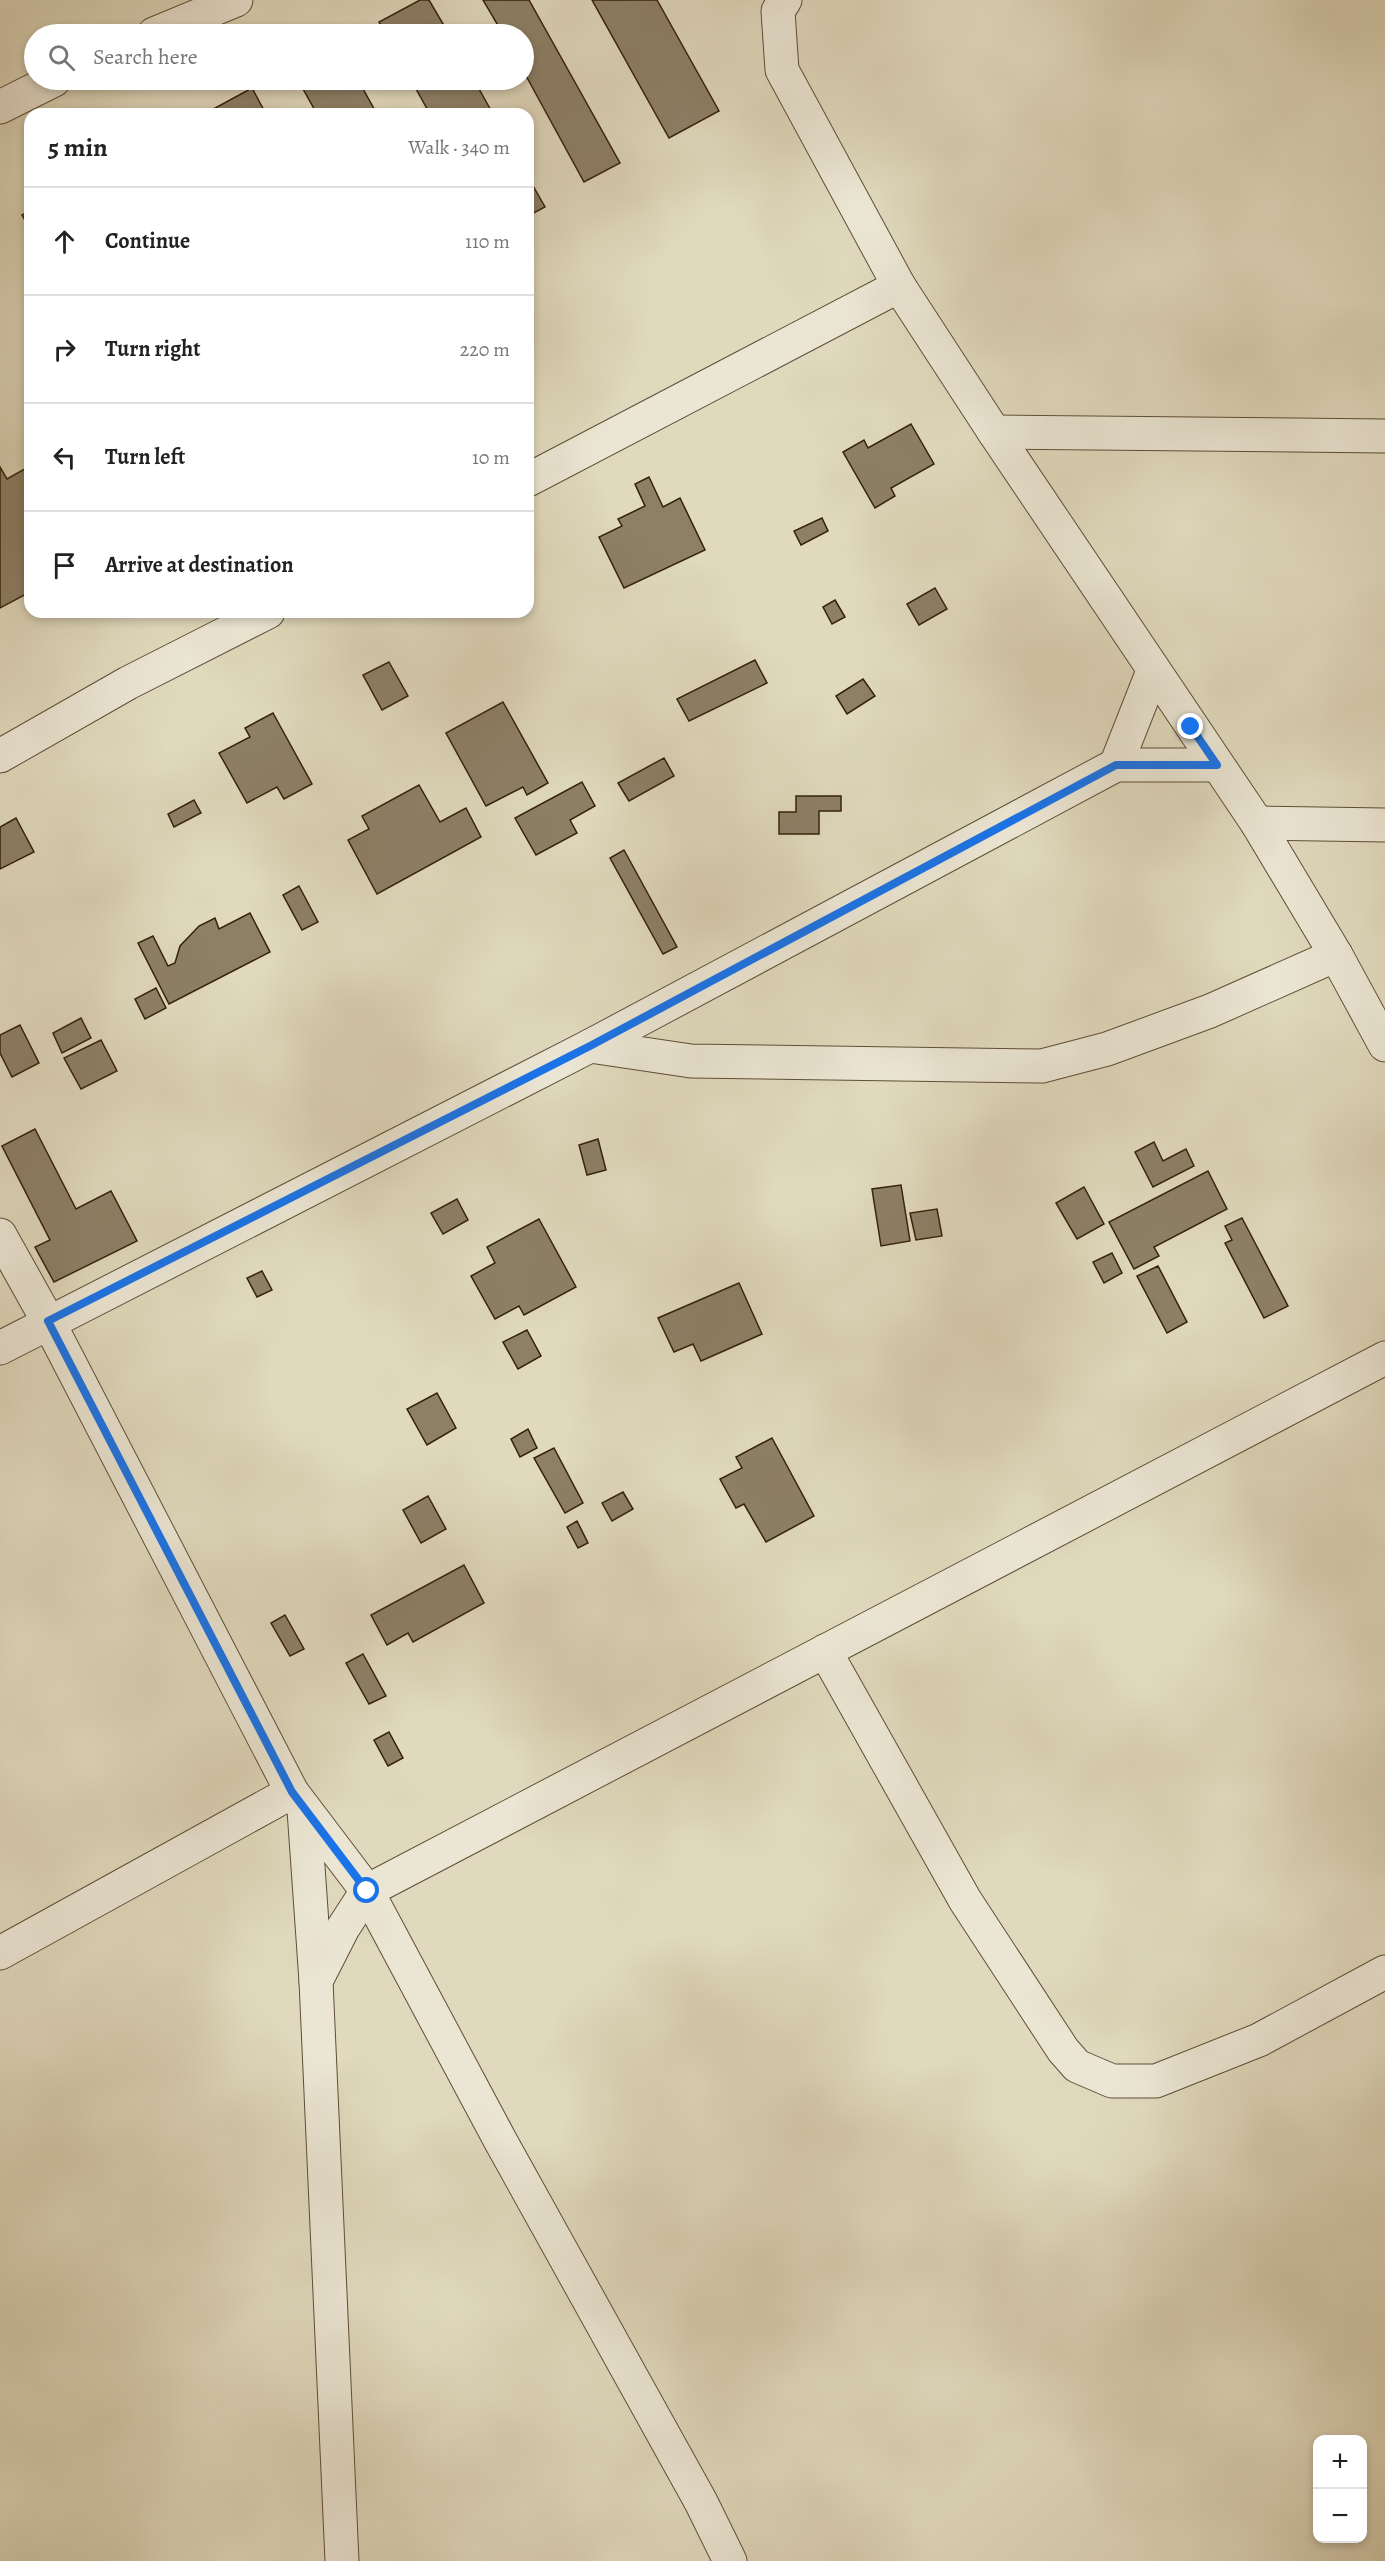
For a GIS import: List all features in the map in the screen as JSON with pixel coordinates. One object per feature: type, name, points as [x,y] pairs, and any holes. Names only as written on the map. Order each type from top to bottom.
[{"type":"street","points":[[178,24],[236,0]]},
{"type":"street","points":[[785,0],[778,11],[782,70],[899,286],[1153,671],[1257,823],[1336,955],[1385,1045]]},
{"type":"street","points":[[0,107],[34,90]]},
{"type":"street","points":[[534,477],[899,286]]},
{"type":"street","points":[[994,432],[1385,436]]},
{"type":"street","points":[[0,756],[128,683],[256,618]]},
{"type":"street","points":[[1116,765],[1153,671]]},
{"type":"street","points":[[0,1348],[48,1321],[590,1046],[1116,765],[1217,765]]},
{"type":"street","points":[[1257,823],[1385,825]]},
{"type":"street","points":[[590,1046],[691,1061],[1042,1066],[1107,1049],[1210,1011],[1336,955]]},
{"type":"street","points":[[0,1235],[48,1321],[298,1801],[367,1891],[500,2140],[701,2502],[730,2561]]},
{"type":"street","points":[[316,1981],[343,1928],[367,1891],[1385,1358]]},
{"type":"street","points":[[825,1651],[965,1900],[1063,2050],[1077,2066],[1112,2081],[1156,2081],[1259,2040],[1385,1972]]},
{"type":"street","points":[[0,1953],[298,1801]]},
{"type":"street","points":[[298,1801],[316,1981],[342,2561]]},
{"type":"building","points":[[420,0],[429,0],[443,24],[380,24],[379,22]]},
{"type":"building","points":[[483,0],[529,0],[620,163],[584,182],[534,90],[534,24],[497,24]]},
{"type":"building","points":[[592,0],[657,0],[719,111],[669,138]]},
{"type":"building","points":[[248,90],[253,90],[263,108],[215,108]]},
{"type":"building","points":[[304,90],[364,90],[374,108],[314,108]]},
{"type":"building","points":[[417,90],[480,90],[490,108],[427,108]]},
{"type":"building","points":[[534,188],[545,207],[534,213]]},
{"type":"building","points":[[911,424],[934,464],[891,488],[895,496],[875,508],[843,452],[864,440],[868,448]]},
{"type":"building","points":[[0,467],[7,479],[24,469],[24,595],[0,608]]},
{"type":"building","points":[[649,477],[663,507],[680,498],[705,550],[624,588],[599,537],[622,526],[618,519],[645,506],[635,484]]},
{"type":"building","points":[[822,518],[828,531],[801,545],[794,531]]},
{"type":"building","points":[[935,588],[947,609],[919,625],[907,604]]},
{"type":"building","points":[[835,600],[845,617],[832,624],[823,607]]},
{"type":"building","points":[[755,660],[767,683],[689,721],[677,699]]},
{"type":"building","points":[[389,662],[408,696],[382,710],[363,675]]},
{"type":"building","points":[[863,679],[875,696],[847,714],[836,696]]},
{"type":"building","points":[[503,702],[548,783],[527,795],[523,787],[486,806],[446,733]]},
{"type":"building","points":[[273,713],[312,784],[284,799],[277,787],[247,803],[219,753],[250,737],[245,728]]},
{"type":"building","points":[[664,758],[674,776],[629,801],[618,783]]},
{"type":"building","points":[[582,782],[595,806],[570,820],[577,833],[536,855],[515,818]]},
{"type":"building","points":[[419,785],[440,822],[466,808],[481,837],[377,894],[348,840],[369,829],[362,816]]},
{"type":"building","points":[[796,796],[841,796],[841,811],[819,811],[819,834],[779,834],[779,812],[796,812]]},
{"type":"building","points":[[194,800],[201,813],[174,827],[168,814]]},
{"type":"building","points":[[16,818],[34,852],[0,869],[0,827]]},
{"type":"building","points":[[624,850],[677,947],[663,954],[610,858]]},
{"type":"building","points":[[299,886],[318,922],[302,930],[283,895]]},
{"type":"building","points":[[250,913],[270,952],[169,1004],[138,943],[153,936],[168,966],[175,963],[180,946],[199,926],[215,918],[219,929]]},
{"type":"building","points":[[156,988],[166,1008],[145,1019],[135,999]]},
{"type":"building","points":[[81,1018],[91,1038],[62,1053],[53,1033]]},
{"type":"building","points":[[20,1025],[39,1063],[12,1077],[0,1053],[0,1035]]},
{"type":"building","points":[[101,1040],[117,1071],[81,1089],[64,1058]]},
{"type":"building","points":[[35,1129],[76,1209],[111,1191],[137,1241],[54,1282],[35,1247],[50,1240],[2,1146]]},
{"type":"building","points":[[598,1139],[606,1170],[587,1175],[579,1145]]},
{"type":"building","points":[[1154,1142],[1163,1161],[1186,1149],[1194,1166],[1153,1187],[1135,1152]]},
{"type":"building","points":[[1208,1171],[1227,1209],[1154,1247],[1159,1256],[1134,1269],[1109,1222]]},
{"type":"building","points":[[901,1185],[910,1241],[881,1246],[872,1189]]},
{"type":"building","points":[[1084,1187],[1104,1224],[1077,1239],[1056,1203]]},
{"type":"building","points":[[457,1199],[468,1220],[443,1234],[431,1213]]},
{"type":"building","points":[[937,1209],[942,1236],[916,1240],[910,1213]]},
{"type":"building","points":[[1242,1218],[1288,1306],[1264,1318],[1225,1243],[1232,1240],[1225,1226]]},
{"type":"building","points":[[539,1219],[576,1287],[524,1315],[519,1306],[495,1319],[471,1276],[495,1263],[487,1247]]},
{"type":"building","points":[[1112,1253],[1122,1273],[1104,1283],[1093,1262]]},
{"type":"building","points":[[1158,1266],[1187,1322],[1167,1333],[1137,1276]]},
{"type":"building","points":[[262,1271],[272,1290],[257,1297],[247,1278]]},
{"type":"building","points":[[739,1283],[762,1334],[701,1361],[693,1344],[674,1352],[658,1318]]},
{"type":"building","points":[[527,1330],[541,1356],[518,1369],[503,1342]]},
{"type":"building","points":[[437,1393],[456,1428],[427,1445],[407,1409]]},
{"type":"building","points":[[528,1429],[537,1448],[520,1457],[511,1439]]},
{"type":"building","points":[[772,1438],[814,1516],[766,1542],[744,1504],[736,1508],[720,1479],[742,1468],[736,1457]]},
{"type":"building","points":[[554,1448],[583,1503],[565,1513],[534,1458]]},
{"type":"building","points":[[623,1492],[633,1509],[612,1521],[602,1503]]},
{"type":"building","points":[[428,1496],[446,1529],[421,1543],[403,1510]]},
{"type":"building","points":[[577,1521],[588,1543],[578,1548],[567,1527]]},
{"type":"building","points":[[464,1565],[484,1603],[413,1642],[408,1633],[387,1645],[371,1615]]},
{"type":"building","points":[[285,1615],[304,1649],[290,1656],[271,1623]]},
{"type":"building","points":[[363,1654],[386,1696],[369,1704],[346,1663]]},
{"type":"building","points":[[389,1732],[403,1758],[388,1766],[374,1740]]},
{"type":"route","points":[[367,1891],[292,1792],[48,1321],[590,1046],[1116,765],[1217,765],[1191,727]]}]
